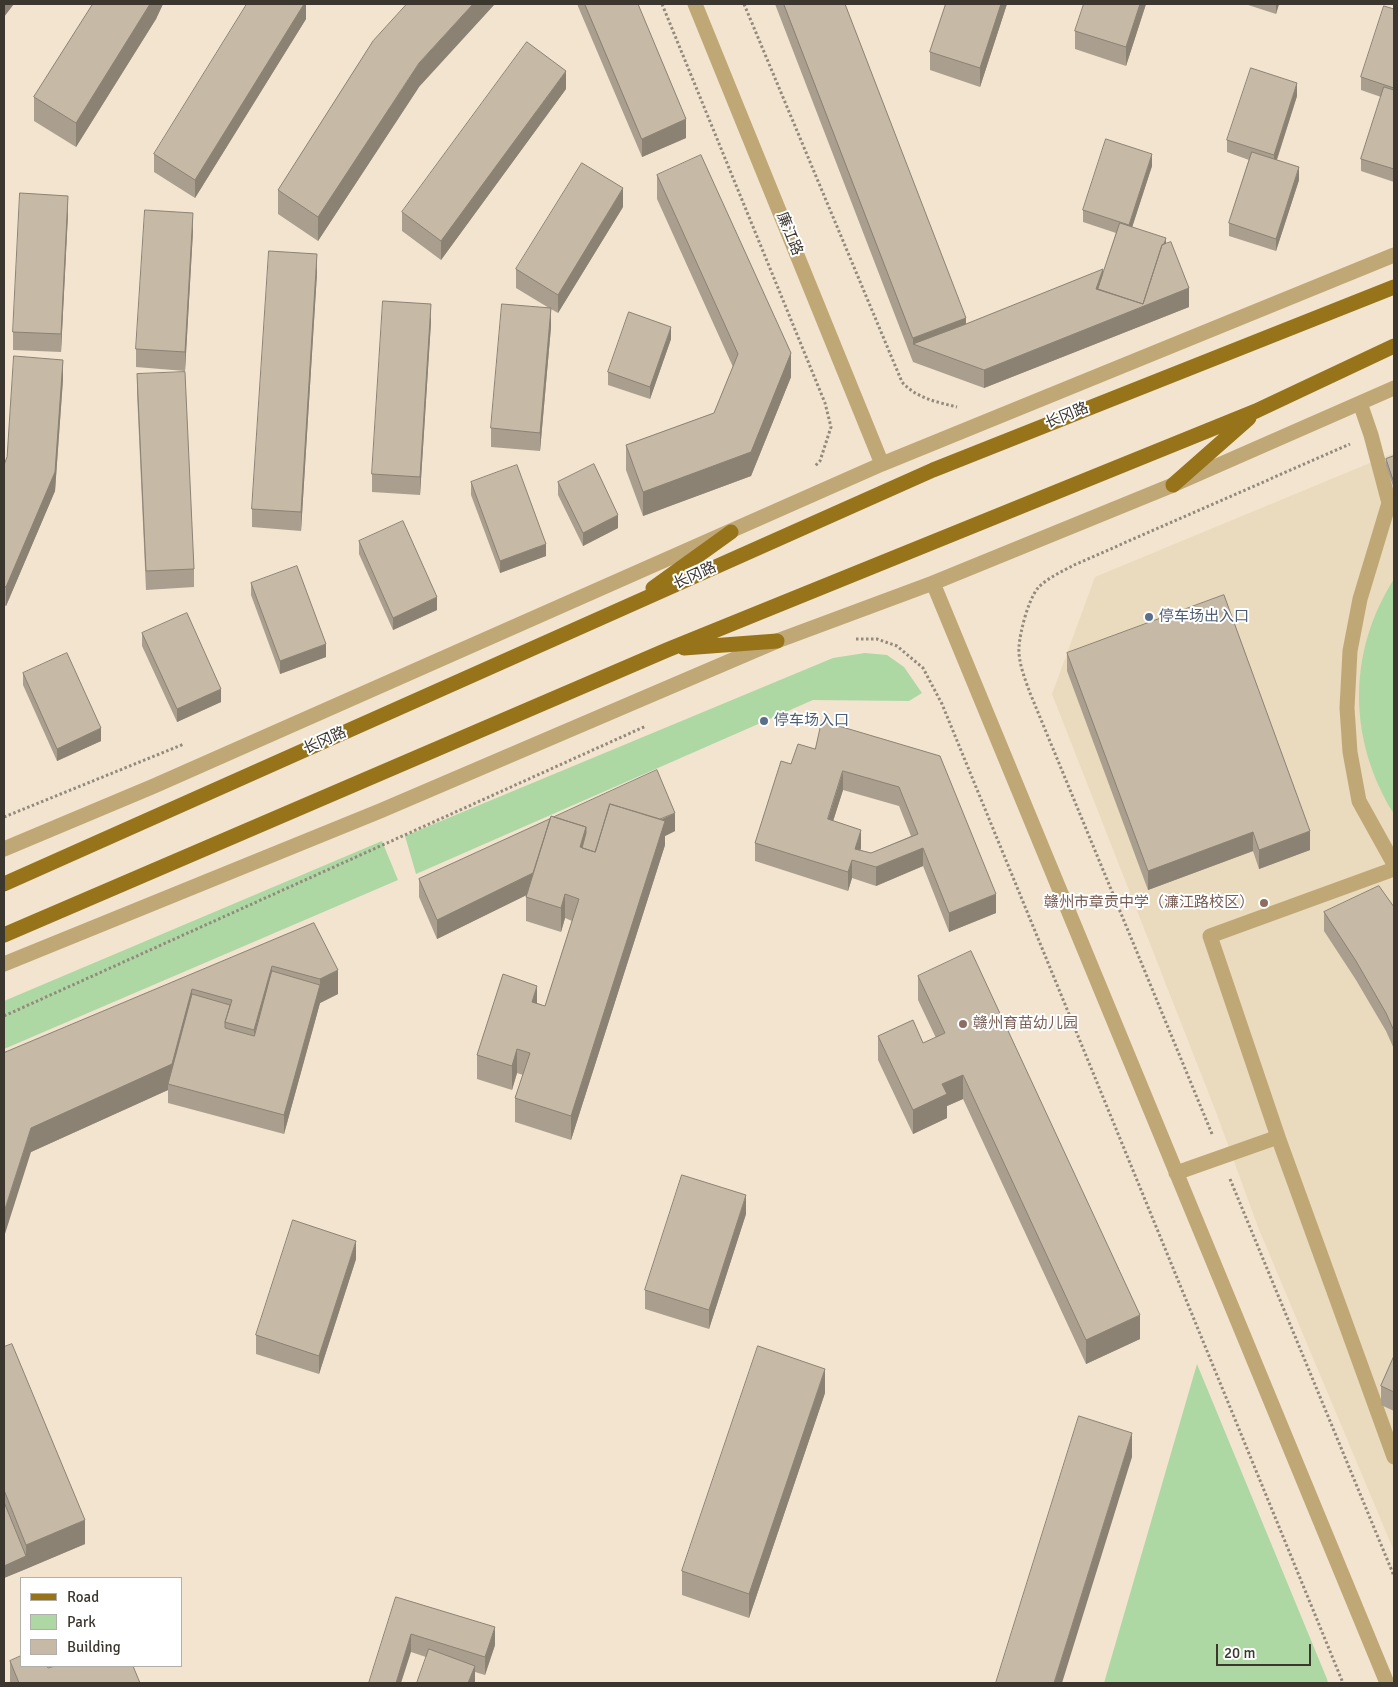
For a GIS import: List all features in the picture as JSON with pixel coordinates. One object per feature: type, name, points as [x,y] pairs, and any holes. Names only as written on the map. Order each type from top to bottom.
[{"type":"main road","name":"长冈路","points":[[4,884],[933,470],[1394,287]]},
{"type":"main road","points":[[4,935],[667,650],[1256,411],[1394,346]]},
{"type":"main road","points":[[1173,485],[1256,411]]},
{"type":"main road","points":[[630,606],[730,532]]},
{"type":"main road","points":[[667,650],[777,640]]},
{"type":"street","name":"廉江路","points":[[695,4],[882,464]]},
{"type":"street","points":[[4,849],[163,782],[882,464],[1394,255]]},
{"type":"street","points":[[4,964],[380,811],[777,640],[933,583],[1173,485],[1394,388]]},
{"type":"street","points":[[1360,404],[1392,502],[1360,599],[1350,651],[1346,708],[1350,752],[1359,801],[1394,864]]},
{"type":"street","points":[[933,583],[1387,1683]]},
{"type":"street","points":[[1394,870],[1210,936],[1278,1136],[1394,1457]]},
{"type":"street","points":[[1176,1173],[1278,1136]]},
{"type":"path","points":[[662,4],[825,403],[831,427],[820,461],[814,467]]},
{"type":"path","points":[[744,4],[902,382],[909,390],[923,397],[964,408]]},
{"type":"path","points":[[852,639],[877,639],[897,646],[924,668],[942,704],[1343,1683]]},
{"type":"path","points":[[4,1016],[647,726]]},
{"type":"path","points":[[4,817],[191,741]]},
{"type":"shaded area","name":"赣州市章贡中学（濂江路校区）","points":[[1394,453],[1394,1551],[1258,1227],[1216,1112],[1052,694],[1095,577]]},
{"type":"green space","points":[[1394,579],[1394,814],[1379,786],[1368,756],[1361,727],[1359,696],[1361,666],[1368,637],[1379,607]]},
{"type":"green space","points":[[865,653],[887,655],[904,667],[922,693],[909,701],[813,700],[416,874],[405,836],[833,658]]},
{"type":"green space","points":[[382,841],[398,880],[4,1049],[4,1001]]},
{"type":"green space","points":[[1197,1364],[1327,1679],[1328,1683],[1104,1683]]},
{"type":"building","points":[[93,4],[150,4],[76,123],[34,97]]},
{"type":"building","points":[[247,4],[304,4],[195,180],[154,154]]},
{"type":"building","points":[[407,4],[473,4],[419,63],[318,217],[278,190],[373,41]]},
{"type":"building","points":[[585,4],[638,4],[686,119],[642,139]]},
{"type":"building","points":[[784,4],[845,4],[966,318],[913,338]]},
{"type":"building","points":[[946,4],[1001,4],[980,68],[930,52]]},
{"type":"building","points":[[1084,4],[1140,4],[1126,47],[1075,31]]},
{"type":"building","points":[[1384,6],[1394,9],[1394,88],[1361,77]]},
{"type":"building","points":[[527,42],[566,71],[441,241],[402,212]]},
{"type":"building","points":[[1251,68],[1297,83],[1274,155],[1227,140]]},
{"type":"building","points":[[1384,87],[1394,90],[1394,169],[1361,159]]},
{"type":"building","points":[[1106,139],[1152,154],[1129,225],[1083,210]]},
{"type":"building","points":[[1252,152],[1299,167],[1276,239],[1229,223]]},
{"type":"building","points":[[701,155],[791,353],[751,452],[643,492],[626,445],[714,413],[738,354],[657,175]]},
{"type":"building","points":[[582,163],[623,188],[558,295],[516,269]]},
{"type":"building","points":[[20,193],[68,196],[61,334],[13,332]]},
{"type":"building","points":[[145,210],[193,213],[185,352],[136,349]]},
{"type":"building","points":[[1120,223],[1166,238],[1143,304],[1098,289]]},
{"type":"building","points":[[1171,242],[1189,288],[984,370],[913,344],[1103,269],[1096,289],[1143,304],[1162,245]]},
{"type":"building","points":[[269,251],[317,254],[301,512],[252,509]]},
{"type":"building","points":[[383,301],[431,304],[420,477],[372,474]]},
{"type":"building","points":[[502,304],[551,308],[540,433],[491,428]]},
{"type":"building","points":[[629,312],[671,327],[650,387],[608,372]]},
{"type":"building","points":[[14,356],[63,360],[55,472],[6,587],[4,586],[4,465],[7,457]]},
{"type":"building","points":[[185,372],[194,569],[146,571],[137,374]]},
{"type":"building","points":[[1394,456],[1394,480],[1393,480],[1386,459]]},
{"type":"building","points":[[594,464],[618,515],[583,533],[558,482]]},
{"type":"building","points":[[517,465],[546,544],[500,561],[471,482]]},
{"type":"building","points":[[403,521],[437,597],[393,618],[359,541]]},
{"type":"building","points":[[297,566],[326,644],[280,661],[251,583]]},
{"type":"building","points":[[1224,595],[1310,831],[1259,850],[1253,832],[1148,871],[1067,653]]},
{"type":"building","points":[[187,613],[221,689],[177,709],[142,633]]},
{"type":"building","points":[[67,653],[101,728],[57,749],[23,673]]},
{"type":"building","points":[[822,721],[940,756],[996,894],[949,913],[923,848],[876,867],[852,860],[848,872],[755,843],[781,761],[791,764],[798,744],[815,749]],"holes":[[[843,771],[899,787],[918,834],[871,853],[855,849],[861,830],[828,819]]]},
{"type":"building","points":[[657,770],[675,813],[660,819],[610,804],[595,852],[582,848],[586,827],[554,817]]},
{"type":"building","points":[[610,804],[665,821],[571,1116],[515,1098],[530,1053],[517,1049],[512,1066],[477,1055],[503,974],[537,986],[532,1002],[545,1006],[579,899],[565,894],[561,908],[526,897],[551,816],[586,827],[580,847],[595,852]]},
{"type":"building","points":[[550,819],[533,873],[437,920],[419,879]]},
{"type":"building","points":[[1379,886],[1394,907],[1394,1031],[1386,1013],[1356,961],[1324,912]]},
{"type":"building","points":[[314,923],[338,970],[320,979],[272,966],[254,1030],[225,1022],[232,1000],[192,989],[172,1064],[31,1128],[4,1212],[4,1053]]},
{"type":"building","points":[[971,951],[1140,1315],[1086,1340],[963,1075],[942,1084],[947,1094],[913,1110],[878,1036],[913,1020],[923,1043],[945,1033],[918,976]]},
{"type":"building","points":[[272,971],[320,985],[284,1115],[168,1084],[192,994],[230,1005],[225,1028],[254,1036]]},
{"type":"building","points":[[682,1175],[746,1195],[709,1310],[645,1290]]},
{"type":"building","points":[[293,1220],[356,1241],[319,1356],[256,1335]]},
{"type":"building","points":[[12,1344],[85,1520],[26,1545],[4,1490],[4,1347]]},
{"type":"building","points":[[758,1346],[825,1369],[749,1594],[682,1571]]},
{"type":"building","points":[[1394,1356],[1394,1392],[1381,1386]]},
{"type":"building","points":[[1079,1416],[1132,1433],[1054,1683],[996,1683]]},
{"type":"building","points":[[4,1502],[26,1556],[4,1566]]},
{"type":"building","points":[[396,1597],[495,1627],[485,1657],[411,1634],[396,1683],[369,1683]]},
{"type":"building","points":[[429,1649],[475,1666],[468,1683],[417,1683]]},
{"type":"building","points":[[20,1656],[20,1667],[133,1667],[140,1683],[19,1683],[10,1661]]},
{"type":"place","name":"停车场出入口","points":[[1149,617]]},
{"type":"place","name":"停车场入口","points":[[764,721]]},
{"type":"place","name":"赣州市章贡中学（濂江路校区）","points":[[1264,903]]},
{"type":"place","name":"赣州育苗幼儿园","points":[[963,1024]]}]
